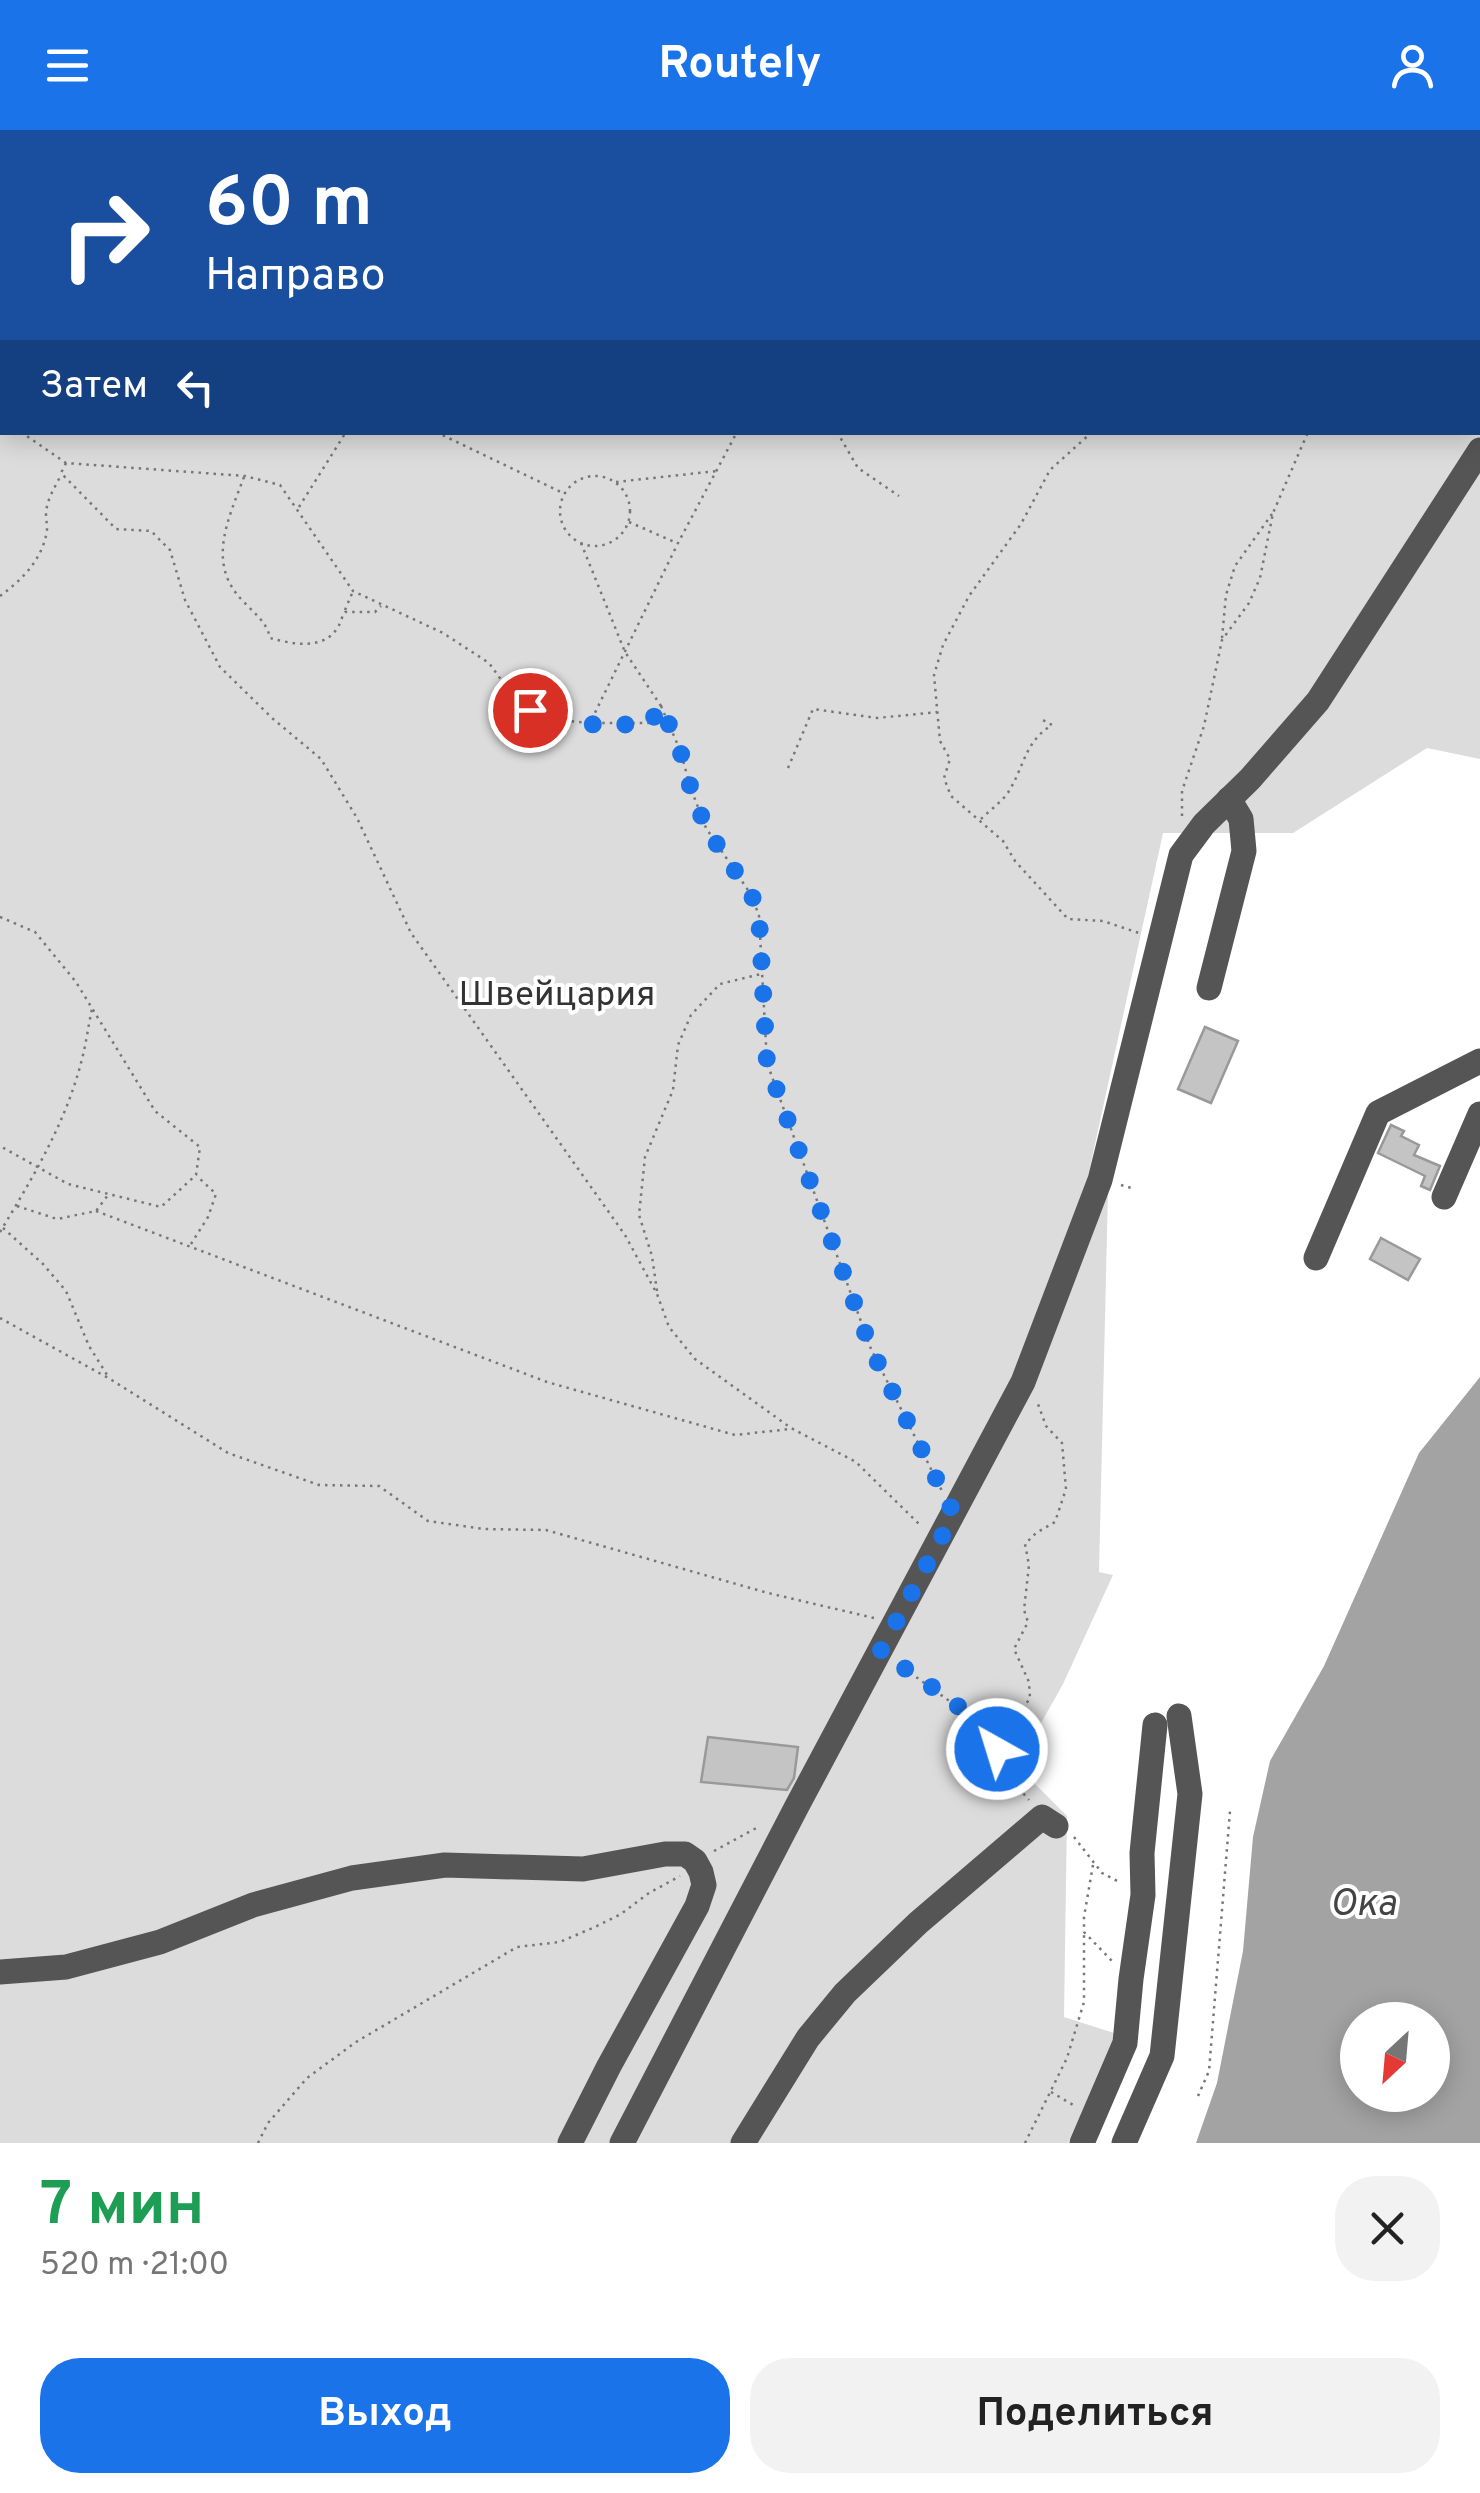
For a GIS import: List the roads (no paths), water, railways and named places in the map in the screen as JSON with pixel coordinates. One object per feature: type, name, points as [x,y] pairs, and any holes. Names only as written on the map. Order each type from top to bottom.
[{"type":"street","points":[[622,2143],[1023,1382],[1100,1180],[1181,855],[1204,824],[1250,779],[1318,701],[1480,450]]},
{"type":"street","points":[[1209,988],[1244,851],[1241,820],[1229,799]]},
{"type":"street","points":[[1316,1258],[1378,1113],[1480,1061]]},
{"type":"street","points":[[1444,1197],[1480,1114]]},
{"type":"street","points":[[1082,2143],[1125,2044],[1143,1895],[1142,1853],[1167,1720],[1190,1794],[1162,2056],[1124,2143]]},
{"type":"street","points":[[743,2143],[808,2038],[845,1992],[918,1922],[1049,1822]]},
{"type":"street","points":[[0,1972],[66,1967],[160,1942],[253,1904],[352,1878],[445,1865],[583,1869],[685,1854],[702,1872],[704,1886],[697,1906],[570,2143]]},
{"type":"water","name":"Ока","points":[[1480,1377],[1480,2143],[1196,2143],[1217,2083],[1243,1951],[1253,1837],[1270,1761],[1324,1666],[1419,1453]]},
{"type":"park label","name":"Швейцария","points":[[557,993]]}]
